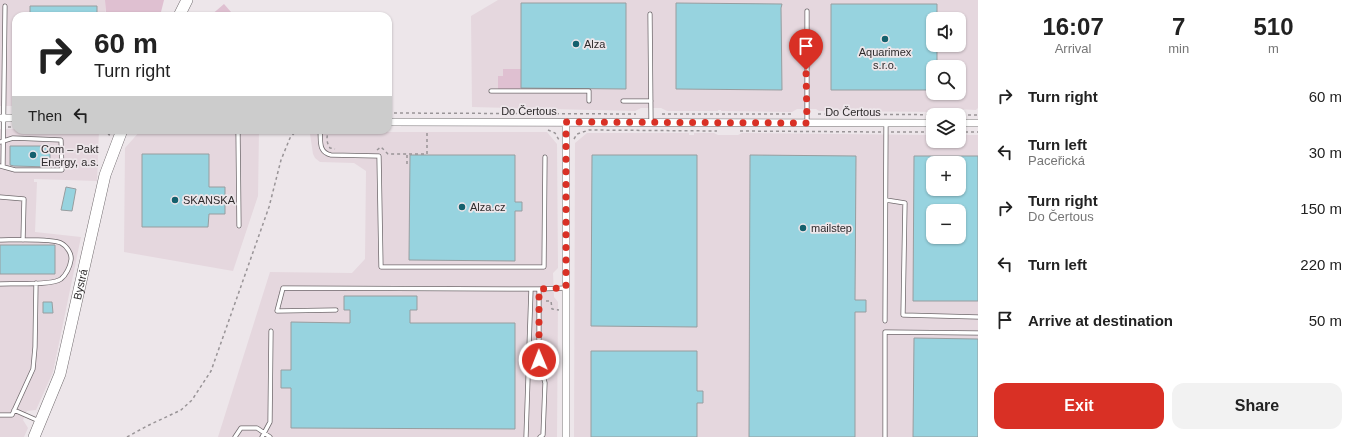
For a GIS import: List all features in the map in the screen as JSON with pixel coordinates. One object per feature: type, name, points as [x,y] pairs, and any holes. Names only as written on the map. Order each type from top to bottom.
[{"type":"street","points":[[181,12],[187,0]]},
{"type":"street","name":"Do Čertous","points":[[392,122],[926,123]]},
{"type":"street","points":[[566,122],[566,437]]},
{"type":"street","points":[[966,123],[978,123]]},
{"type":"street","name":"Bystrá","points":[[34,437],[62,368],[105,175],[120,134]]},
{"type":"lane","points":[[1,142],[13,138],[61,140],[62,170],[15,170],[1,166],[1,142],[5,6]]},
{"type":"lane","points":[[807,11],[807,123]]},
{"type":"lane","points":[[650,14],[651,122]]},
{"type":"lane","points":[[491,91],[589,91],[589,101]]},
{"type":"lane","points":[[622,101],[651,101]]},
{"type":"lane","points":[[885,321],[886,123]]},
{"type":"lane","points":[[238,134],[239,226]]},
{"type":"lane","points":[[320,134],[321,150],[324,154],[379,156],[381,267],[544,267],[544,157]]},
{"type":"lane","points":[[0,197],[24,199],[23,240]]},
{"type":"lane","points":[[886,200],[905,203],[903,315],[978,317]]},
{"type":"lane","points":[[0,240],[53,241],[62,243],[69,250],[72,258],[69,268],[61,279],[50,283],[0,284]]},
{"type":"lane","points":[[0,415],[12,415],[33,369],[36,283]]},
{"type":"lane","points":[[336,310],[278,311],[283,288],[566,288]]},
{"type":"lane","points":[[526,437],[531,289]]},
{"type":"lane","points":[[539,289],[539,360],[545,383],[543,435],[540,437]]},
{"type":"lane","points":[[262,437],[270,422],[271,331]]},
{"type":"lane","points":[[885,437],[885,332],[978,333]]},
{"type":"lane","points":[[14,410],[41,421]]},
{"type":"lane","points":[[234,437],[241,428],[256,428],[270,437]]},
{"type":"path","points":[[392,113],[636,114]]},
{"type":"path","points":[[662,114],[794,114]]},
{"type":"path","points":[[818,114],[978,114]]},
{"type":"path","points":[[377,150],[381,147],[388,154],[427,154],[427,130]]},
{"type":"path","points":[[548,130],[555,133],[559,140],[573,140],[577,134],[589,130],[717,131]]},
{"type":"path","points":[[740,131],[926,132]]},
{"type":"path","points":[[966,132],[978,132]]},
{"type":"path","points":[[127,437],[181,410],[192,400],[211,371],[269,207],[281,160],[293,134]]},
{"type":"path","points":[[328,134],[327,137],[328,145],[330,148],[337,150]]},
{"type":"path","points":[[407,154],[407,164]]},
{"type":"path","points":[[546,301],[551,301],[552,309],[559,310],[559,320],[566,321]]},
{"type":"shaded area","points":[[0,0],[105,0],[105,12],[12,12],[12,106],[0,106]]},
{"type":"shaded area","points":[[105,0],[164,0],[161,12],[106,12]]},
{"type":"shaded area","points":[[498,0],[978,0],[978,108],[976,110],[966,109],[966,108],[926,108],[926,112],[819,111],[816,109],[797,109],[792,112],[721,110],[667,111],[661,108],[641,108],[635,111],[472,107],[471,16]]},
{"type":"shaded area","points":[[224,4],[231,12],[215,12]]},
{"type":"shaded area","points":[[503,69],[521,69],[521,89],[498,90],[498,76],[503,76]]},
{"type":"shaded area","points":[[0,129],[12,129],[12,134],[99,134],[97,181],[34,179],[34,182],[37,182],[35,232],[81,237],[53,372],[36,410],[27,411],[23,420],[28,428],[24,437],[0,437]]},
{"type":"shaded area","points":[[392,132],[547,132],[557,144],[558,268],[553,273],[554,297],[558,302],[557,437],[218,437],[270,272],[352,273],[365,259],[366,171],[354,163],[320,162],[313,154],[310,134],[392,134]]},
{"type":"shaded area","points":[[587,133],[689,133],[689,135],[694,135],[694,133],[714,133],[718,135],[738,135],[742,133],[926,135],[926,148],[966,148],[966,135],[978,135],[978,437],[574,437],[575,143]]},
{"type":"shaded area","points":[[137,134],[259,134],[258,196],[233,271],[124,252],[125,148]]},
{"type":"building","points":[[521,3],[626,3],[626,89],[521,88]]},
{"type":"building","points":[[676,3],[782,4],[782,90],[676,89]]},
{"type":"building","points":[[831,4],[937,4],[937,12],[926,12],[926,52],[937,52],[937,60],[926,60],[926,90],[831,90]]},
{"type":"building","points":[[30,6],[97,6],[97,12],[30,12]]},
{"type":"building","points":[[10,146],[50,146],[50,167],[10,165]]},
{"type":"building","name":"SKANSKA","points":[[142,154],[209,154],[209,187],[225,187],[225,214],[209,214],[208,227],[142,227]]},
{"type":"building","name":"Alza.cz","points":[[410,155],[515,155],[515,202],[522,202],[522,211],[515,211],[515,261],[409,260]]},
{"type":"building","points":[[592,155],[697,155],[697,327],[591,326]]},
{"type":"building","name":"mailstep","points":[[750,155],[856,156],[855,300],[866,300],[866,312],[855,312],[855,437],[749,437]]},
{"type":"building","points":[[914,156],[926,156],[926,196],[966,196],[966,156],[978,156],[978,301],[913,301]]},
{"type":"building","points":[[66,187],[76,189],[72,211],[61,210]]},
{"type":"building","points":[[0,245],[55,245],[55,274],[0,274]]},
{"type":"building","points":[[344,296],[417,296],[417,310],[410,310],[410,323],[515,323],[515,429],[291,428],[291,388],[281,388],[281,370],[291,370],[291,322],[350,323],[350,310],[344,310]]},
{"type":"building","points":[[43,302],[52,302],[53,313],[43,313]]},
{"type":"building","points":[[914,338],[978,339],[978,437],[913,437]]},
{"type":"building","points":[[591,351],[697,351],[697,391],[703,391],[703,403],[697,403],[697,437],[591,437]]},
{"type":"place","name":"Aquarimex s.r.o.","points":[[885,39]]},
{"type":"place","name":"Alza","points":[[576,44]]},
{"type":"place","name":"Com – Pakt Energy, a.s.","points":[[33,155]]},
{"type":"place","name":"SKANSKA","points":[[175,200]]},
{"type":"place","name":"Alza.cz","points":[[462,207]]},
{"type":"place","name":"mailstep","points":[[803,228]]},
{"type":"route","points":[[539,360],[539,289],[566,288],[566,122],[807,123],[806,70]]}]
